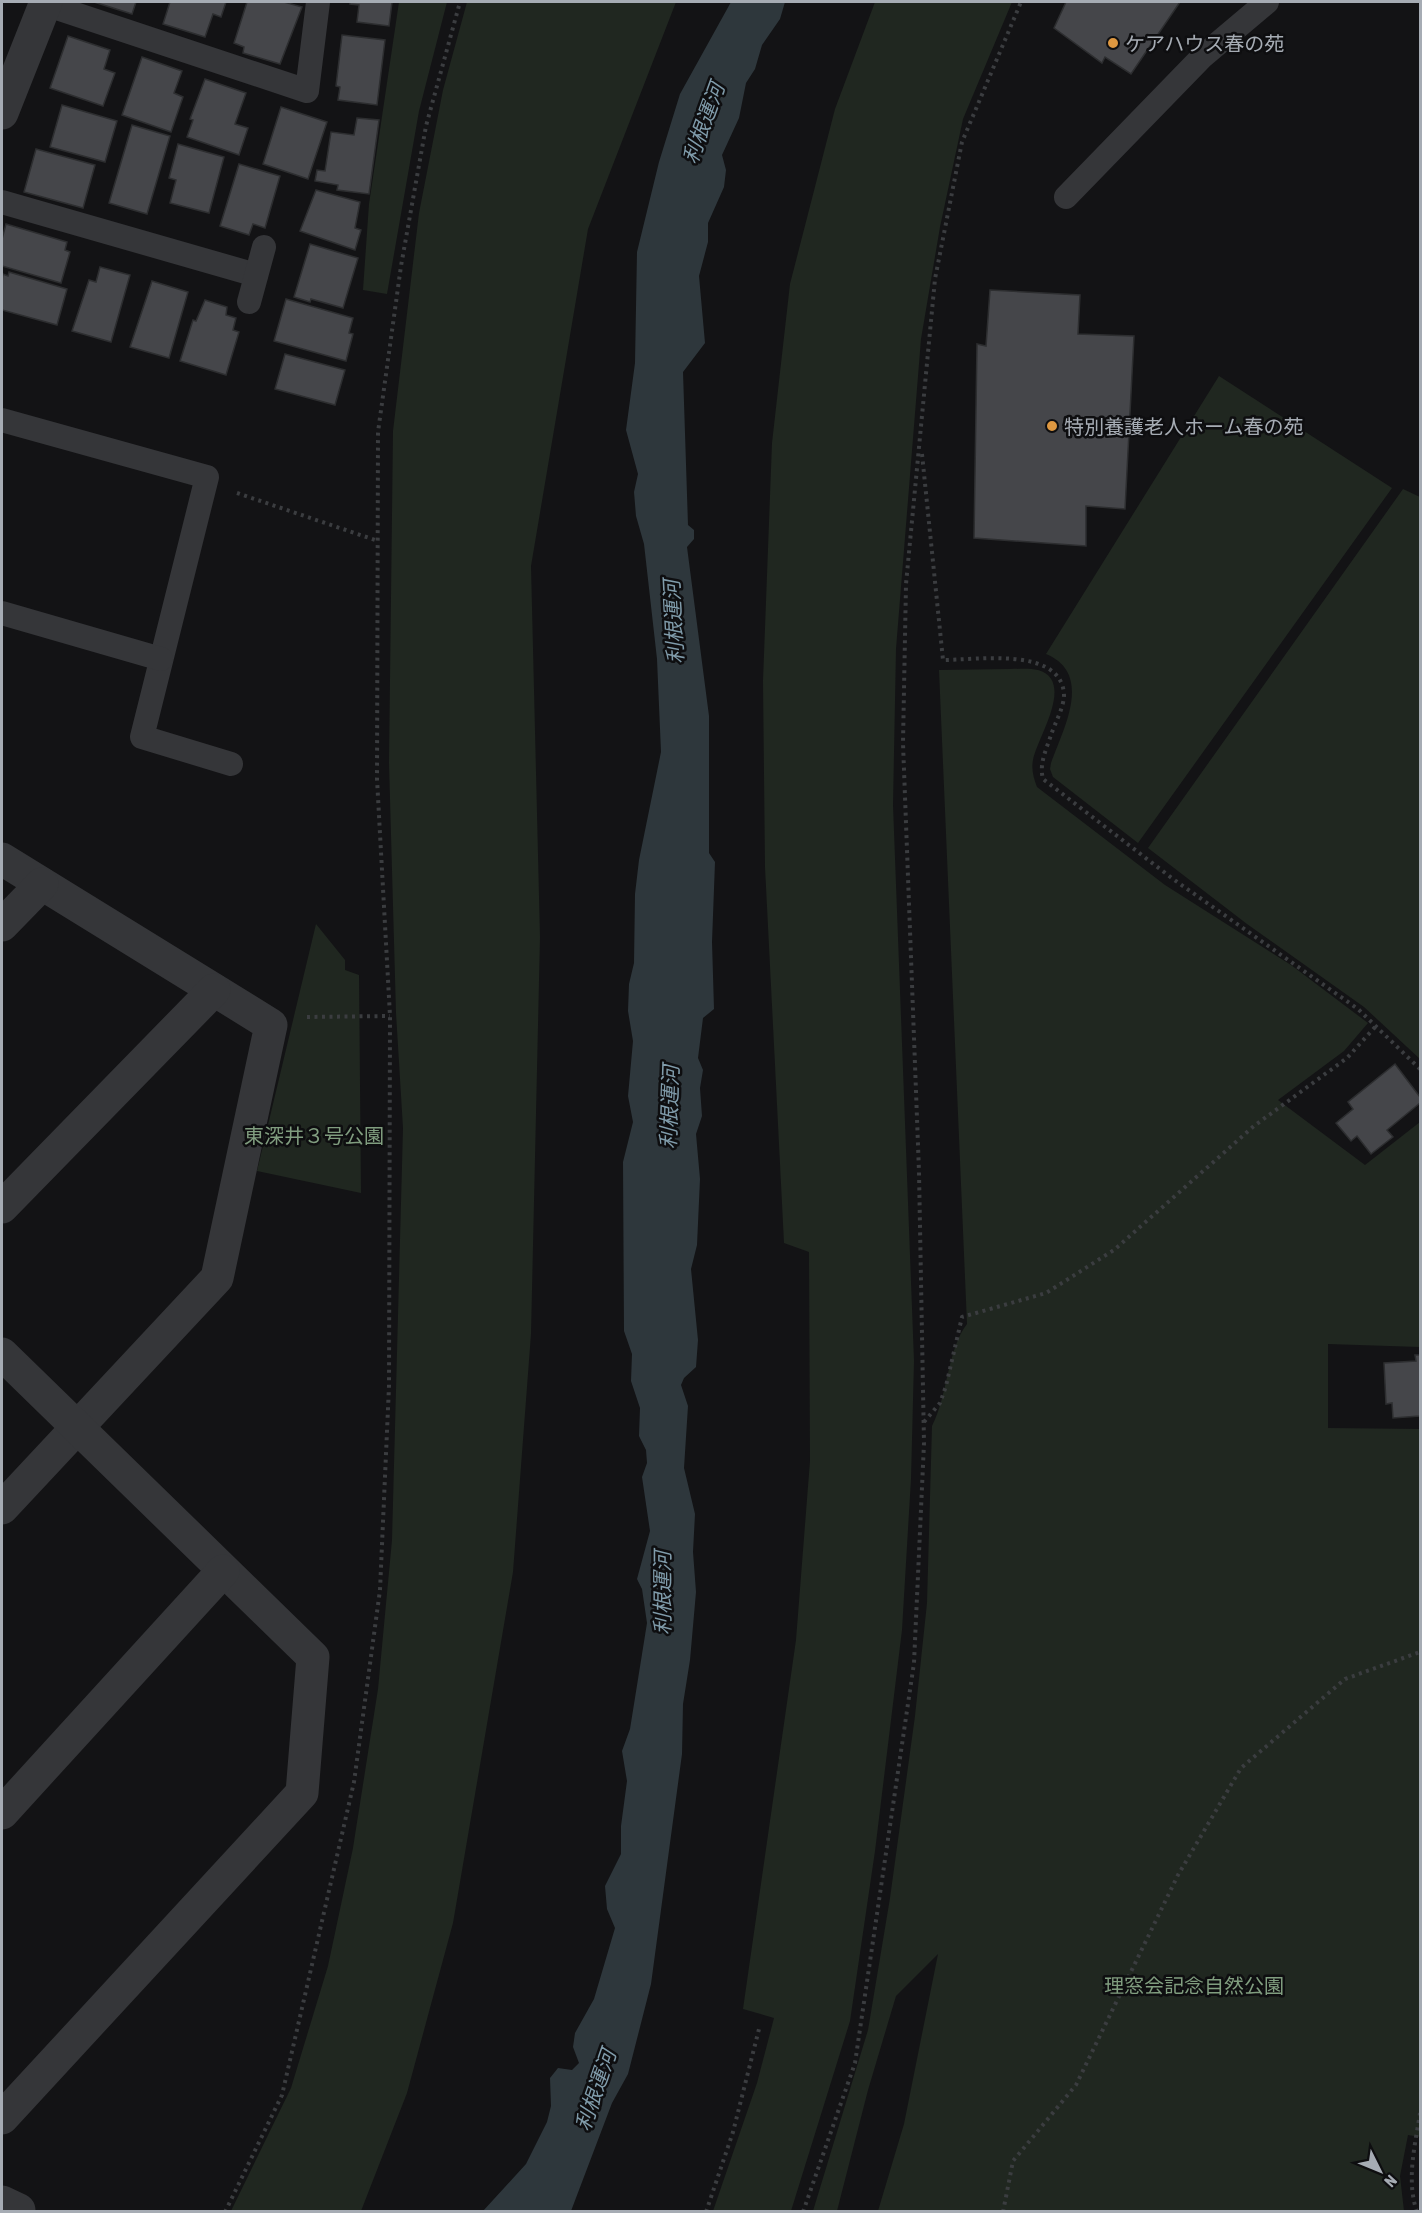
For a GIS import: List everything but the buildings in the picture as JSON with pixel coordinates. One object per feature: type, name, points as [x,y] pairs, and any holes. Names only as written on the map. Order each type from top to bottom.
[{"type":"street","points":[[2,113],[46,3]]},
{"type":"street","points":[[2,860],[271,1024],[217,1278],[2,1508]]},
{"type":"street","points":[[2,926],[42,884]]},
{"type":"street","points":[[2,1207],[214,990]]},
{"type":"street","points":[[2,1354],[75,1428],[313,1657],[302,1793],[2,2118]]},
{"type":"street","points":[[2,1813],[223,1571]]},
{"type":"lane","points":[[46,3],[307,91],[318,2]]},
{"type":"lane","points":[[1066,197],[1203,56],[1267,2]]},
{"type":"lane","points":[[2,202],[256,275]]},
{"type":"lane","points":[[249,302],[264,247]]},
{"type":"lane","points":[[2,420],[207,477],[142,737],[231,764]]},
{"type":"lane","points":[[2,613],[161,659]]},
{"type":"path","points":[[225,2211],[282,2095],[354,1782],[380,1590],[389,1386],[390,1016],[377,779],[378,432],[400,266],[426,126],[460,2]]},
{"type":"path","points":[[804,2211],[857,2052],[914,1663],[923,1424],[920,1172],[903,743],[906,584],[921,446],[935,279],[962,142],[1021,2]]},
{"type":"path","points":[[921,446],[943,660],[1029,660],[1056,674],[1062,685],[1064,698],[1042,764],[1043,779],[1173,879],[1358,1009],[1420,1069]]},
{"type":"path","points":[[207,477],[219,487],[378,542]]},
{"type":"path","points":[[308,1017],[390,1016]]},
{"type":"path","points":[[923,1424],[940,1403],[963,1317],[1046,1293],[1114,1250],[1254,1126],[1347,1058],[1376,1026]]},
{"type":"path","points":[[1003,2211],[1013,2161],[1076,2085],[1178,1875],[1241,1768],[1345,1679],[1420,1652]]},
{"type":"path","points":[[706,2211],[733,2132],[760,2025]]},
{"type":"path","points":[[1417,2211],[1413,2199],[1412,2169],[1420,2113]]},
{"type":"green space","points":[[399,2],[447,2],[419,111],[387,294],[363,290],[369,204]]},
{"type":"green space","points":[[467,2],[676,2],[588,229],[531,566],[540,937],[531,1334],[513,1572],[453,1923],[407,2093],[361,2211],[231,2211],[291,2088],[328,1966],[353,1848],[378,1689],[392,1540],[403,1128],[396,1013],[389,763],[393,431],[419,213],[443,90]]},
{"type":"green space","points":[[875,2],[1012,2],[963,119],[940,227],[921,339],[896,649],[893,805],[914,1361],[911,1479],[902,1630],[875,1851],[850,2021],[791,2211],[713,2211],[757,2083],[774,2018],[743,2009],[796,1640],[810,1461],[809,1252],[784,1243],[765,867],[763,681],[772,443],[790,284],[835,109]]},
{"type":"green space","points":[[1219,376],[1392,488],[1138,843],[1053,777],[1050,769],[1051,763],[1067,719],[1072,688],[1069,675],[1060,663],[1046,654]]},
{"type":"green space","points":[[1403,489],[1420,497],[1420,1059],[1364,1007],[1247,924],[1148,848]]},
{"type":"green space","name":"理窓会記念自然公園","points":[[939,670],[1038,670],[1049,676],[1054,686],[1051,711],[1033,760],[1037,787],[1165,885],[1291,965],[1368,1023],[1344,1051],[1278,1100],[1365,1165],[1420,1122],[1420,1347],[1328,1344],[1328,1428],[1420,1429],[1420,2137],[1408,2135],[1400,2176],[1404,2211],[878,2211],[904,2124],[938,1954],[896,1996],[868,2090],[837,2211],[813,2211],[868,2030],[890,1898],[915,1716],[927,1603],[932,1426],[955,1347],[967,1324]]},
{"type":"green space","name":"東深井３号公園","points":[[316,924],[345,960],[345,970],[359,975],[361,1193],[257,1171]]},
{"type":"water","name":"利根運河","points":[[731,2],[785,2],[780,19],[762,45],[755,69],[746,83],[739,118],[722,155],[726,170],[724,187],[708,223],[708,242],[699,276],[705,343],[683,372],[688,525],[694,530],[694,539],[687,547],[709,716],[709,853],[715,862],[712,942],[714,1009],[703,1018],[698,1058],[703,1070],[700,1088],[702,1116],[696,1134],[700,1179],[697,1245],[691,1269],[698,1340],[696,1367],[684,1378],[681,1385],[688,1406],[684,1468],[695,1514],[693,1552],[696,1592],[690,1660],[683,1704],[682,1754],[651,1984],[628,2074],[612,2103],[571,2211],[483,2211],[526,2164],[547,2122],[551,2106],[550,2078],[558,2068],[572,2070],[579,2063],[573,2047],[575,2033],[594,1999],[615,1928],[607,1909],[605,1886],[621,1854],[621,1826],[627,1781],[622,1751],[630,1729],[647,1623],[642,1589],[637,1579],[650,1531],[642,1477],[647,1463],[646,1450],[639,1436],[640,1408],[631,1381],[632,1354],[624,1331],[623,1162],[633,1122],[628,1096],[633,1041],[628,1011],[629,984],[634,963],[635,894],[639,860],[661,752],[657,659],[644,544],[636,516],[634,492],[638,474],[626,430],[635,363],[637,252],[659,162],[680,94]]},
{"type":"place","name":"ケアハウス春の苑","points":[[1113,43]]},
{"type":"place","name":"特別養護老人ホーム春の苑","points":[[1052,426]]}]
